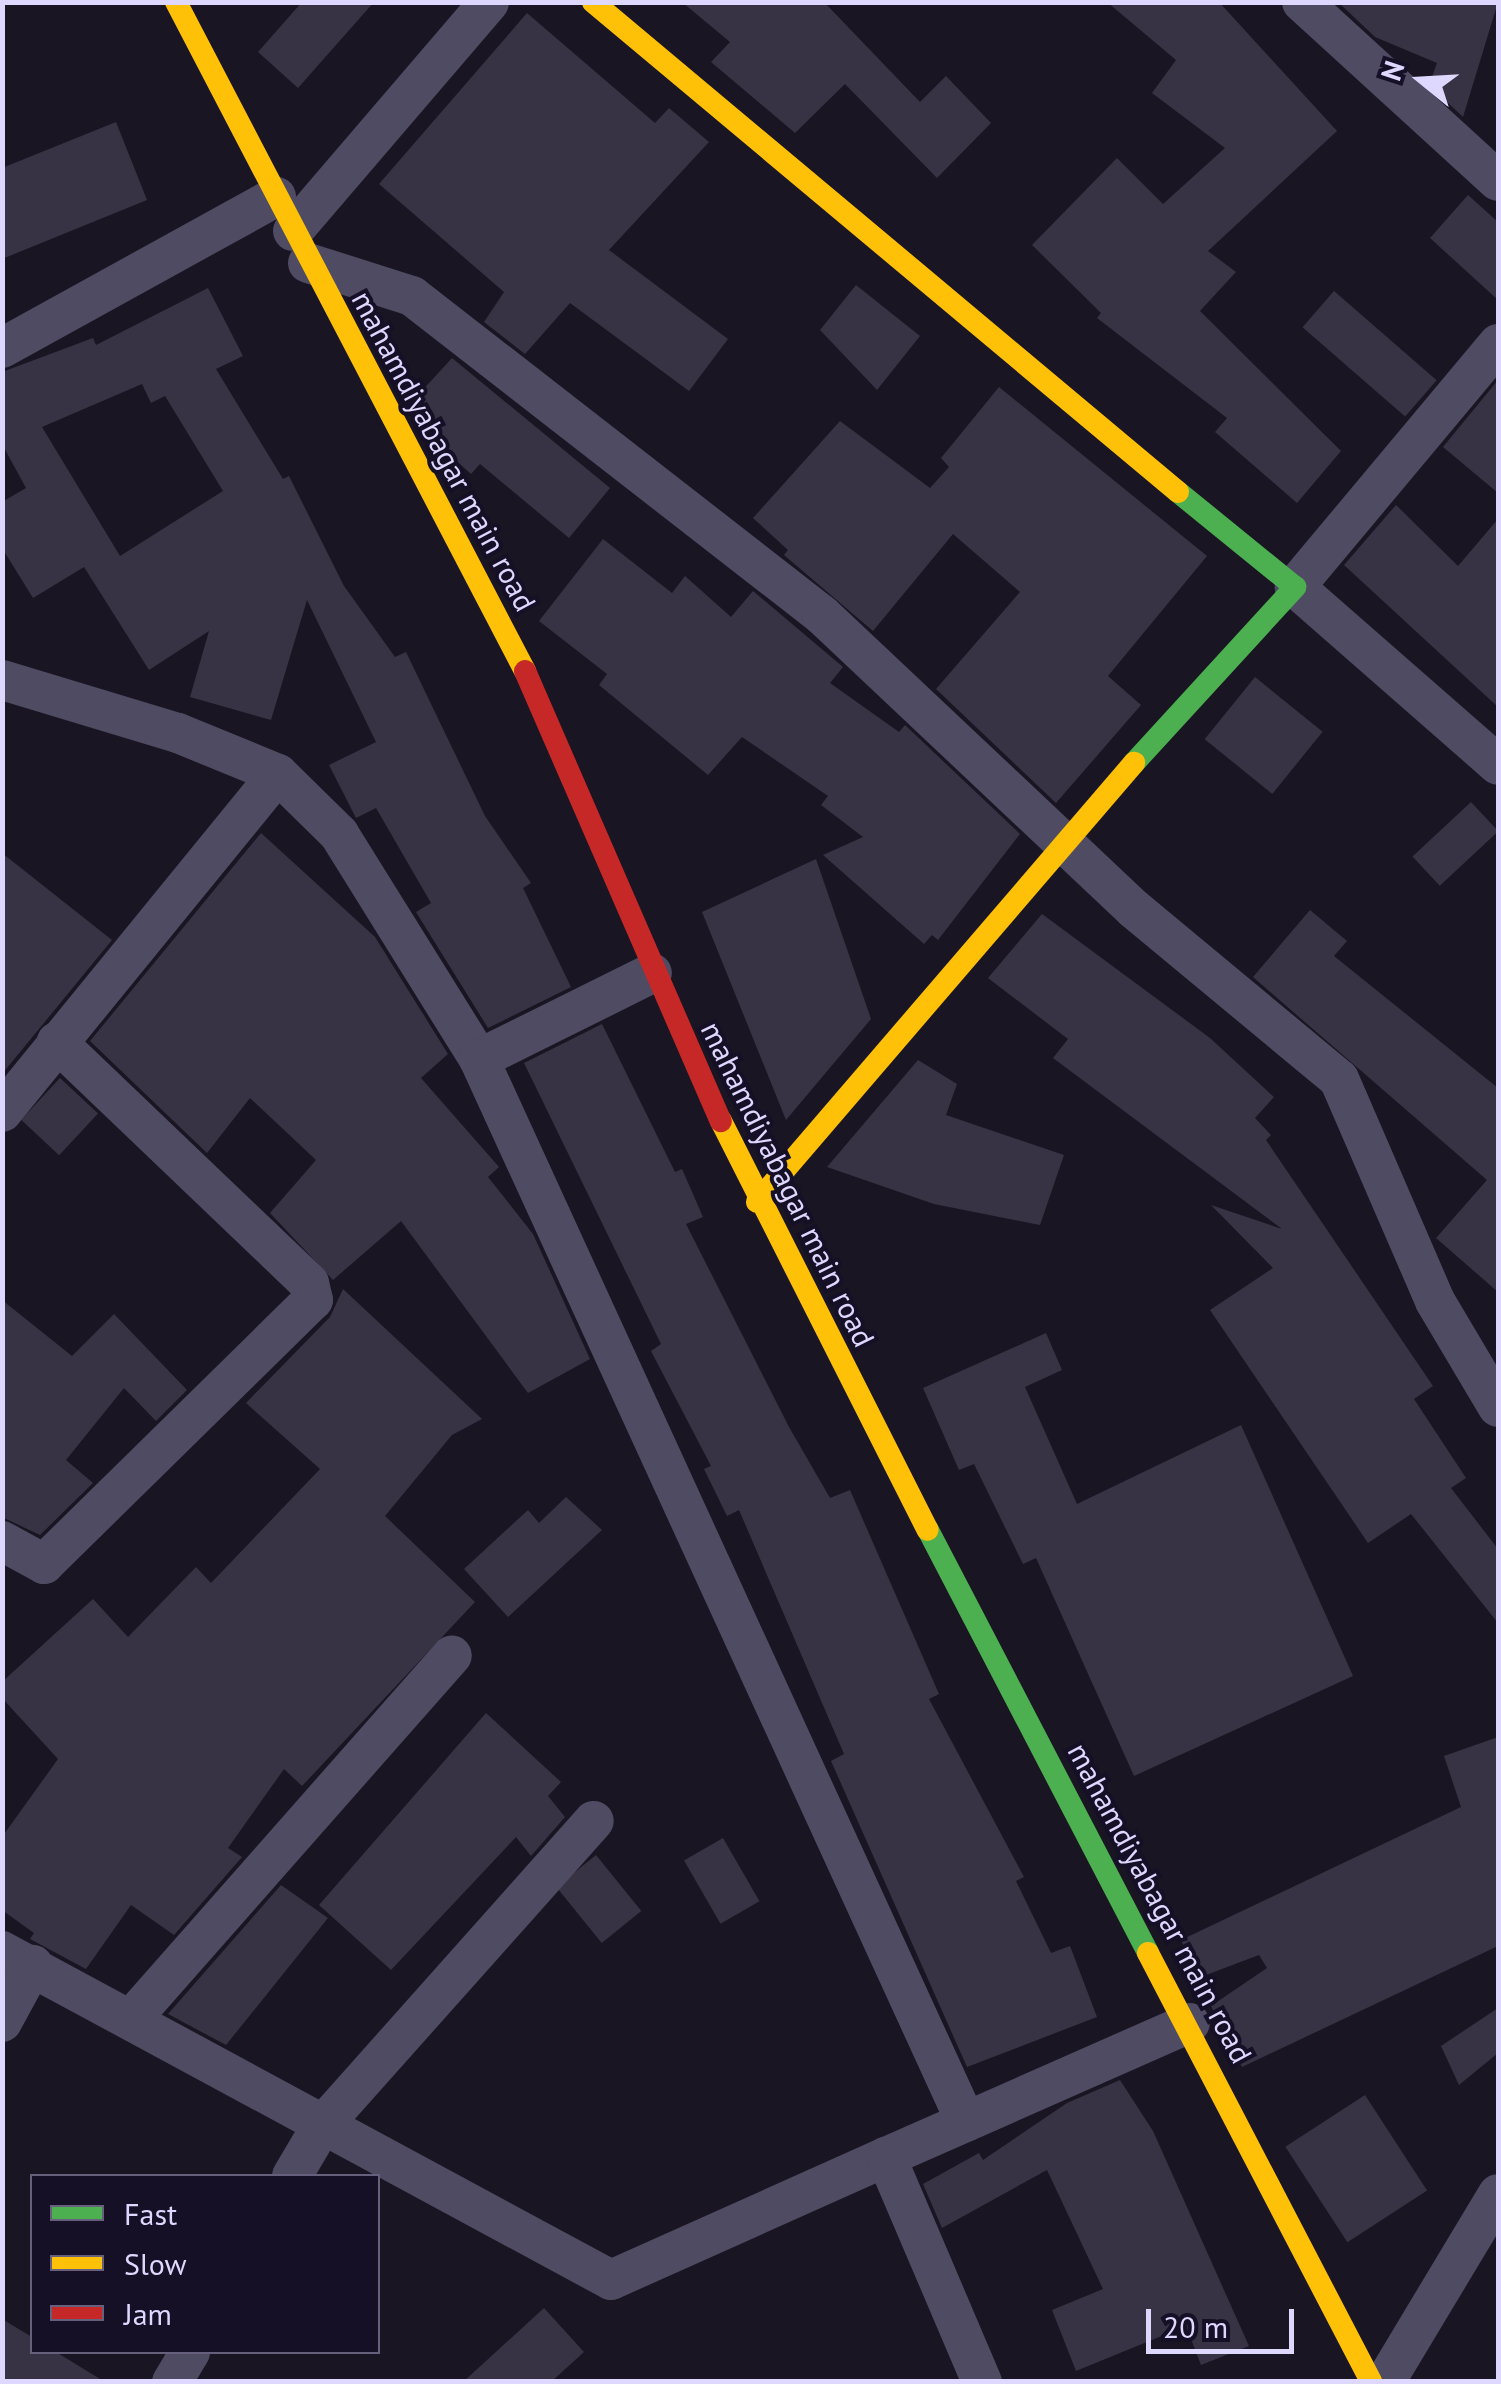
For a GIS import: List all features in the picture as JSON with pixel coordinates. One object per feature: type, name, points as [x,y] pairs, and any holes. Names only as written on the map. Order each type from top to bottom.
[{"type":"main road","name":"mahamdiyabagar main road","points":[[176,2],[292,230],[498,610],[652,973],[757,1202],[1190,2023],[1371,2382]]},
{"type":"main road","points":[[593,2],[924,286],[1294,587],[1062,842],[757,1202]]},
{"type":"street","points":[[2,348],[292,230],[489,2]]},
{"type":"street","points":[[1302,2],[1498,181]]},
{"type":"street","points":[[292,230],[412,296],[822,615],[1062,842],[1339,1078],[1436,1301],[1498,1407]]},
{"type":"street","points":[[1498,344],[1294,587],[1498,764]]},
{"type":"street","points":[[2,680],[278,774],[339,834],[479,1059],[966,2122]]},
{"type":"street","points":[[2,1112],[278,774]]},
{"type":"street","points":[[479,1059],[652,973]]},
{"type":"street","points":[[2,1541],[44,1564],[313,1300],[309,1283],[57,1042]]},
{"type":"street","points":[[133,2017],[452,1656]]},
{"type":"street","points":[[293,2174],[322,2127],[594,1822]]},
{"type":"street","points":[[2,2022],[18,1958],[133,2017],[322,2127],[611,2280],[1190,2023]]},
{"type":"street","points":[[886,2157],[982,2382]]},
{"type":"street","points":[[1386,2382],[1498,2194]]},
{"type":"street","points":[[172,2382],[189,2354]]},
{"type":"building","points":[[302,2],[374,2],[298,88],[258,52]]},
{"type":"building","points":[[682,2],[824,2],[920,102],[946,76],[991,123],[937,178],[845,84],[795,133],[711,62],[730,42]]},
{"type":"building","points":[[1107,2],[1219,2],[1337,131],[1208,251],[1236,272],[1200,311],[1341,451],[1297,503],[1215,432],[1227,418],[1097,318],[1101,313],[1032,245],[1117,158],[1163,204],[1225,148],[1152,93],[1176,60]]},
{"type":"building","points":[[1338,2],[1498,2],[1463,117],[1429,85],[1437,63],[1375,37]]},
{"type":"building","points":[[527,13],[655,123],[669,108],[709,142],[609,250],[728,339],[689,391],[570,303],[525,354],[484,322],[504,292],[379,184]]},
{"type":"building","points":[[116,122],[147,200],[2,259],[2,168]]},
{"type":"building","points":[[1468,195],[1498,222],[1498,300],[1430,238]]},
{"type":"building","points":[[856,285],[920,336],[877,390],[820,330]]},
{"type":"building","points":[[208,288],[243,356],[216,369],[283,479],[289,476],[344,586],[395,657],[406,652],[485,816],[531,883],[523,888],[571,987],[488,1028],[416,912],[431,903],[376,808],[356,818],[329,765],[376,742],[307,600],[271,720],[190,697],[209,631],[149,670],[84,567],[33,598],[2,548],[2,502],[26,488],[2,444],[2,372],[93,338],[96,345]],"holes":[[[142,384],[151,403],[165,396],[223,491],[120,556],[42,427]]]},
{"type":"building","points":[[1334,291],[1437,380],[1405,416],[1303,327]]},
{"type":"building","points":[[452,358],[610,488],[569,538],[480,464],[471,474],[453,458],[419,394]]},
{"type":"building","points":[[1498,380],[1498,493],[1443,447]]},
{"type":"building","points":[[999,387],[1207,556],[1108,676],[1141,705],[1056,803],[936,689],[1020,592],[953,534],[873,631],[784,555],[788,550],[753,518],[840,421],[930,488],[949,467],[941,458]]},
{"type":"building","points":[[1396,505],[1458,566],[1498,519],[1498,707],[1344,565]]},
{"type":"building","points":[[603,539],[672,593],[685,576],[731,617],[753,591],[843,667],[830,683],[899,732],[905,725],[1020,834],[938,940],[932,935],[924,944],[823,855],[863,837],[821,805],[828,796],[742,737],[708,775],[599,685],[607,674],[539,621]]},
{"type":"building","points":[[1255,677],[1323,732],[1272,794],[1205,739]]},
{"type":"building","points":[[1471,802],[1498,832],[1440,886],[1412,857]]},
{"type":"building","points":[[261,833],[375,937],[448,1054],[421,1078],[499,1167],[488,1177],[533,1234],[590,1359],[528,1393],[401,1221],[333,1280],[270,1213],[316,1160],[250,1098],[207,1153],[90,1041]]},
{"type":"building","points":[[2,853],[112,940],[2,1074]]},
{"type":"building","points":[[816,859],[871,1019],[786,1120],[702,912]]},
{"type":"building","points":[[1310,910],[1347,941],[1334,956],[1498,1088],[1498,1292],[1436,1238],[1487,1180],[1253,977]]},
{"type":"building","points":[[1042,914],[1210,1038],[1274,1097],[1255,1118],[1271,1135],[1266,1140],[1433,1386],[1414,1399],[1466,1478],[1451,1488],[1498,1549],[1498,1623],[1411,1514],[1368,1543],[1210,1310],[1273,1268],[1211,1205],[1282,1229],[1053,1058],[1068,1039],[988,978]]},
{"type":"building","points":[[602,1024],[675,1172],[682,1169],[703,1217],[686,1224],[789,1427],[830,1498],[850,1490],[939,1694],[929,1699],[1024,1877],[1016,1881],[1051,1953],[1070,1946],[1097,2017],[967,2067],[831,1761],[844,1754],[739,1510],[727,1516],[704,1469],[711,1466],[651,1351],[661,1344],[524,1063]]},
{"type":"building","points":[[918,1060],[957,1084],[946,1115],[1064,1155],[1040,1225],[934,1204],[827,1167]]},
{"type":"building","points":[[60,1078],[98,1113],[59,1155],[21,1120]]},
{"type":"building","points":[[343,1289],[482,1419],[452,1435],[385,1516],[475,1602],[302,1786],[284,1769],[228,1848],[242,1857],[174,1935],[131,1905],[86,1969],[30,1939],[34,1933],[2,1910],[2,1837],[58,1759],[2,1698],[2,1682],[93,1599],[128,1637],[196,1567],[211,1583],[320,1469],[246,1403],[330,1317]]},
{"type":"building","points":[[2,1300],[72,1356],[114,1314],[187,1390],[156,1421],[124,1388],[66,1460],[93,1483],[40,1535],[2,1517]]},
{"type":"building","points":[[1046,1333],[1062,1370],[1025,1387],[1077,1504],[1241,1425],[1353,1676],[1134,1776],[1036,1558],[1023,1564],[974,1464],[959,1470],[923,1388]]},
{"type":"building","points":[[566,1497],[602,1530],[508,1617],[464,1569],[528,1510],[539,1523]]},
{"type":"building","points":[[486,1713],[561,1782],[548,1796],[565,1817],[531,1856],[516,1837],[391,1970],[319,1905]]},
{"type":"building","points":[[1498,1737],[1498,1946],[1242,2067],[1211,2006],[1267,1968],[1259,1955],[1198,1978],[1181,1940],[1461,1807],[1444,1756]]},
{"type":"building","points":[[723,1838],[760,1901],[721,1924],[684,1861]]},
{"type":"building","points":[[596,1855],[641,1911],[602,1943],[556,1887]]},
{"type":"building","points":[[281,1885],[328,1918],[226,2045],[168,2014]]},
{"type":"building","points":[[1498,2008],[1498,2053],[1459,2085],[1441,2046]]},
{"type":"building","points":[[1120,2080],[1153,2131],[1249,2346],[1201,2365],[1186,2326],[1076,2371],[1052,2310],[1103,2289],[1047,2170],[942,2228],[923,2184],[979,2153],[983,2160],[1067,2103]]},
{"type":"building","points":[[1365,2095],[1427,2191],[1347,2242],[1285,2147]]},
{"type":"building","points":[[544,2308],[584,2352],[551,2382],[463,2382]]},
{"type":"building","points":[[2,2319],[30,2336],[30,2354],[59,2354],[105,2382],[2,2382]]},
{"type":"traffic: fast","points":[[1134,763],[1295,587],[1178,492]]},
{"type":"traffic: fast","points":[[928,1530],[1148,1953]]},
{"type":"traffic: slow","points":[[176,2],[525,671]]},
{"type":"traffic: slow","points":[[593,2],[1178,492]]},
{"type":"traffic: slow","points":[[757,1202],[1134,763]]},
{"type":"traffic: slow","points":[[721,1121],[928,1530]]},
{"type":"traffic: slow","points":[[1148,1953],[1371,2382]]},
{"type":"traffic: jam","points":[[525,671],[721,1121]]}]
